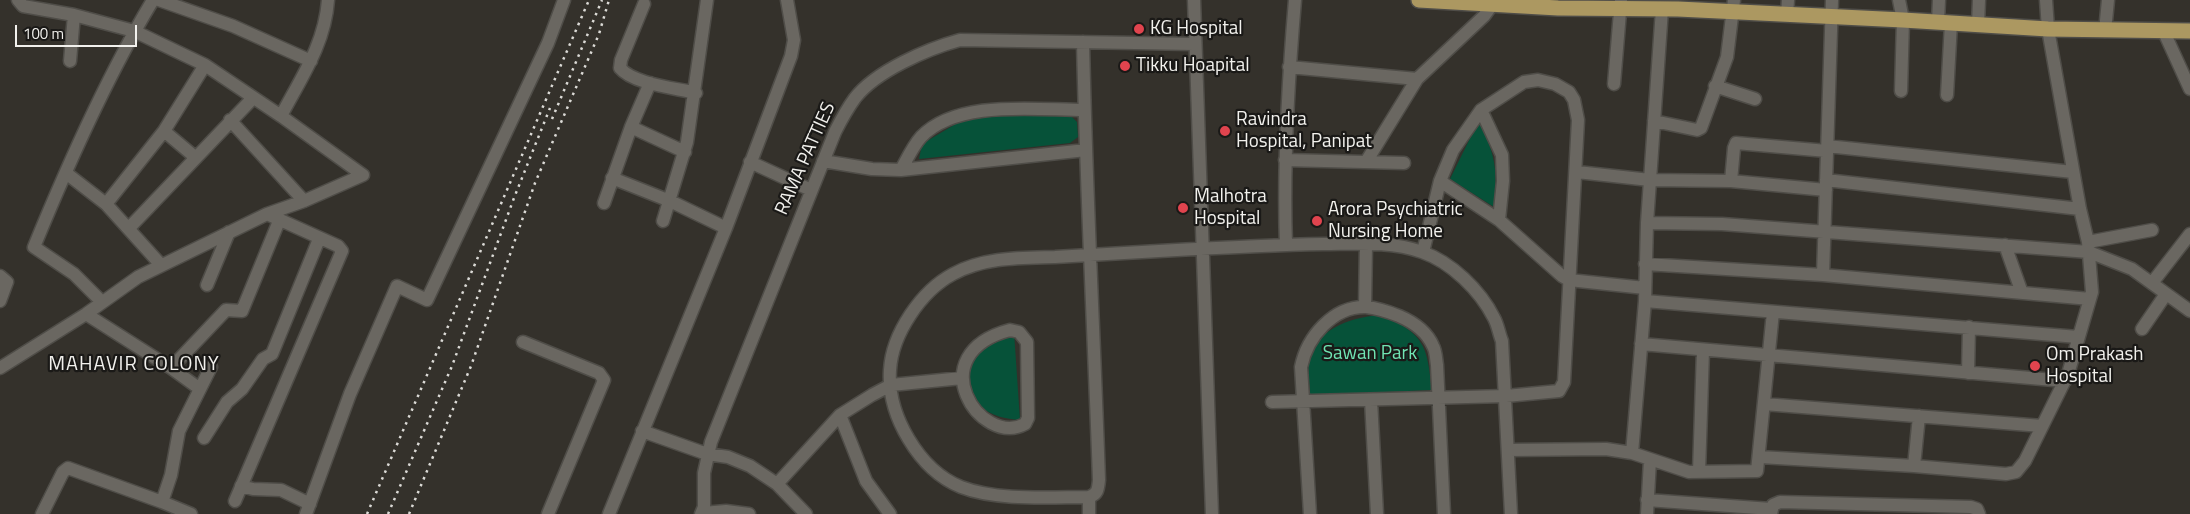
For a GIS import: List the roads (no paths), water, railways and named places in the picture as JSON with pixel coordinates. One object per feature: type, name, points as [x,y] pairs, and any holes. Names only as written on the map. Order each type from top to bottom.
[{"type":"main road","points":[[1419,0],[1492,5],[1621,5],[1662,9],[1678,5],[1734,7],[1787,15],[1903,20],[2048,30],[2190,31]]},
{"type":"street","points":[[0,368],[86,314],[138,277],[267,214],[304,201],[362,176],[363,173],[205,66],[134,31],[74,15],[23,6],[18,0]]},
{"type":"street","points":[[102,302],[74,274],[34,247],[66,173],[134,31],[153,0]]},
{"type":"street","points":[[159,0],[233,26],[311,61]]},
{"type":"street","points":[[281,116],[311,61],[324,31],[328,0]]},
{"type":"street","points":[[241,486],[253,490],[281,490],[308,509],[350,394],[398,286],[427,300],[548,43],[564,0]]},
{"type":"street","points":[[663,222],[685,152],[696,92],[707,0]]},
{"type":"street","points":[[608,514],[726,228],[793,48],[787,0]]},
{"type":"street","points":[[1194,0],[1194,44],[1212,514]]},
{"type":"street","points":[[1286,245],[1285,160],[1289,67],[1295,0]]},
{"type":"street","points":[[1787,15],[1788,0]]},
{"type":"street","points":[[1823,275],[1832,0]]},
{"type":"street","points":[[1899,0],[1903,20],[1901,91]]},
{"type":"street","points":[[1939,0],[1945,23],[1947,95]]},
{"type":"street","points":[[1978,25],[1979,0]]},
{"type":"street","points":[[1760,457],[2012,474],[2025,462],[2065,381],[2090,299],[2093,278],[2089,247],[2080,210],[2048,30],[2046,0]]},
{"type":"street","points":[[2105,31],[2108,0]]},
{"type":"street","points":[[644,4],[620,68],[626,74],[650,83],[696,92]]},
{"type":"street","points":[[1366,162],[1417,79],[1484,16],[1492,5]]},
{"type":"street","points":[[1614,84],[1621,5]]},
{"type":"street","points":[[1654,121],[1699,130],[1727,57],[1734,7]]},
{"type":"street","points":[[1632,453],[1642,344],[1647,223],[1662,9]]},
{"type":"street","points":[[70,61],[74,15]]},
{"type":"street","points":[[2164,32],[2190,89]]},
{"type":"street","name":"RAMA PATTIES","points":[[702,513],[707,454],[834,132],[856,97],[874,81],[925,52],[960,40],[1194,44]]},
{"type":"street","points":[[1083,42],[1084,110],[1091,254],[1099,480],[1098,490],[1095,495],[1089,498],[980,493],[940,476],[915,451],[905,433],[891,385],[891,358],[909,319],[934,287],[952,274],[970,266],[995,261],[1091,254],[1286,245],[1395,245],[1423,252],[1446,264],[1465,280],[1494,318],[1502,341],[1511,514]]},
{"type":"street","points":[[106,204],[164,131],[205,66]]},
{"type":"street","points":[[1289,67],[1417,79]]},
{"type":"street","points":[[1272,402],[1506,396],[1554,392],[1562,387],[1577,172],[1578,120],[1574,100],[1569,92],[1562,87],[1538,80],[1524,82],[1481,110],[1453,150],[1440,181],[1423,252]]},
{"type":"street","points":[[604,203],[631,127],[650,83]]},
{"type":"street","points":[[1716,86],[1755,99]]},
{"type":"street","points":[[129,228],[253,98]]},
{"type":"street","points":[[902,170],[920,138],[930,129],[958,115],[988,110],[1084,110]]},
{"type":"street","points":[[1481,110],[1502,155],[1503,181],[1499,220]]},
{"type":"street","points":[[230,120],[304,201]]},
{"type":"street","points":[[631,127],[685,152]]},
{"type":"street","points":[[164,131],[195,157]]},
{"type":"street","points":[[1731,181],[1736,143],[1827,148],[2073,172]]},
{"type":"street","points":[[823,160],[872,168],[902,170],[1086,150]]},
{"type":"street","points":[[1285,160],[1404,163]]},
{"type":"street","points":[[750,162],[810,190]]},
{"type":"street","points":[[1577,172],[1650,180],[1826,185],[2080,210]]},
{"type":"street","points":[[66,173],[106,204],[162,265]]},
{"type":"street","points":[[612,178],[670,201],[726,228]]},
{"type":"street","points":[[1440,181],[1499,220],[1556,271],[1569,280],[1645,295],[1773,312],[2078,337]]},
{"type":"street","points":[[235,501],[342,251],[338,246],[267,214]]},
{"type":"street","points":[[170,368],[226,310],[242,311],[279,220]]},
{"type":"street","points":[[1647,223],[1722,224],[2005,246],[2089,247],[2152,230]]},
{"type":"street","points":[[207,285],[229,232]]},
{"type":"street","points":[[2152,283],[2190,234]]},
{"type":"street","points":[[204,438],[227,402],[242,389],[263,359],[272,354],[319,239]]},
{"type":"street","points":[[1365,307],[1366,244]]},
{"type":"street","points":[[2005,246],[2022,293]]},
{"type":"street","points":[[2089,247],[2121,263],[2190,311]]},
{"type":"street","points":[[1646,264],[1823,275],[2090,299]]},
{"type":"street","points":[[0,276],[7,282],[0,301]]},
{"type":"street","points":[[2142,329],[2166,294]]},
{"type":"street","points":[[1310,514],[1302,367],[1304,354],[1310,342],[1324,324],[1333,317],[1365,307],[1385,311],[1407,319],[1423,331],[1433,346],[1439,397],[1444,514]]},
{"type":"street","points":[[1508,450],[1606,449],[1632,453],[1679,470],[1754,472],[1759,467],[1773,312]]},
{"type":"street","points":[[86,314],[200,389]]},
{"type":"street","points":[[1968,373],[1969,327]]},
{"type":"street","points":[[1010,330],[1019,332],[1027,342],[1028,418],[1025,424],[1019,428],[1004,427],[977,412],[968,400],[962,378],[964,366],[974,348],[998,333],[1010,330]]},
{"type":"street","points":[[523,342],[599,373],[604,380],[548,514]]},
{"type":"street","points":[[1642,344],[2065,381]]},
{"type":"street","points":[[1698,472],[1704,350]]},
{"type":"street","points":[[162,502],[170,480],[179,431],[211,367]]},
{"type":"street","points":[[777,484],[840,415],[891,385],[962,378]]},
{"type":"street","points":[[1371,400],[1377,514]]},
{"type":"street","points":[[1764,404],[2042,426]]},
{"type":"street","points":[[840,415],[866,481],[890,514]]},
{"type":"street","points":[[1914,466],[1919,416]]},
{"type":"street","points":[[642,431],[707,454],[739,461],[777,484],[806,514]]},
{"type":"street","points":[[1647,514],[1650,460]]},
{"type":"street","points":[[42,514],[63,472],[68,468],[191,514]]},
{"type":"street","points":[[1089,498],[1089,514]]},
{"type":"street","points":[[1647,500],[1771,512],[1776,503],[1780,502],[1817,509],[1939,510],[1970,507],[1977,509],[1979,514]]},
{"type":"street","points":[[702,513],[726,511],[749,514]]},
{"type":"railway","points":[[367,514],[589,0]]},
{"type":"railway","points":[[552,119],[602,0]]},
{"type":"railway","points":[[409,514],[471,366],[535,183],[599,34],[609,0]]},
{"type":"railway","points":[[388,514],[452,366],[514,198],[550,108]]},
{"type":"place","name":"KG Hospital","points":[[1139,29]]},
{"type":"place","name":"Tikku Hoapital","points":[[1125,66]]},
{"type":"place","name":"Ravindra Hospital, Panipat","points":[[1225,131]]},
{"type":"place","name":"Malhotra Hospital","points":[[1183,208]]},
{"type":"place","name":"Arora Psychiatric Nursing Home","points":[[1317,221]]},
{"type":"place","name":"Om Prakash Hospital","points":[[2035,366]]},
{"type":"district","name":"MAHAVIR COLONY","points":[[134,365]]},
{"type":"park label","name":"Sawan Park","points":[[1370,354]]}]
